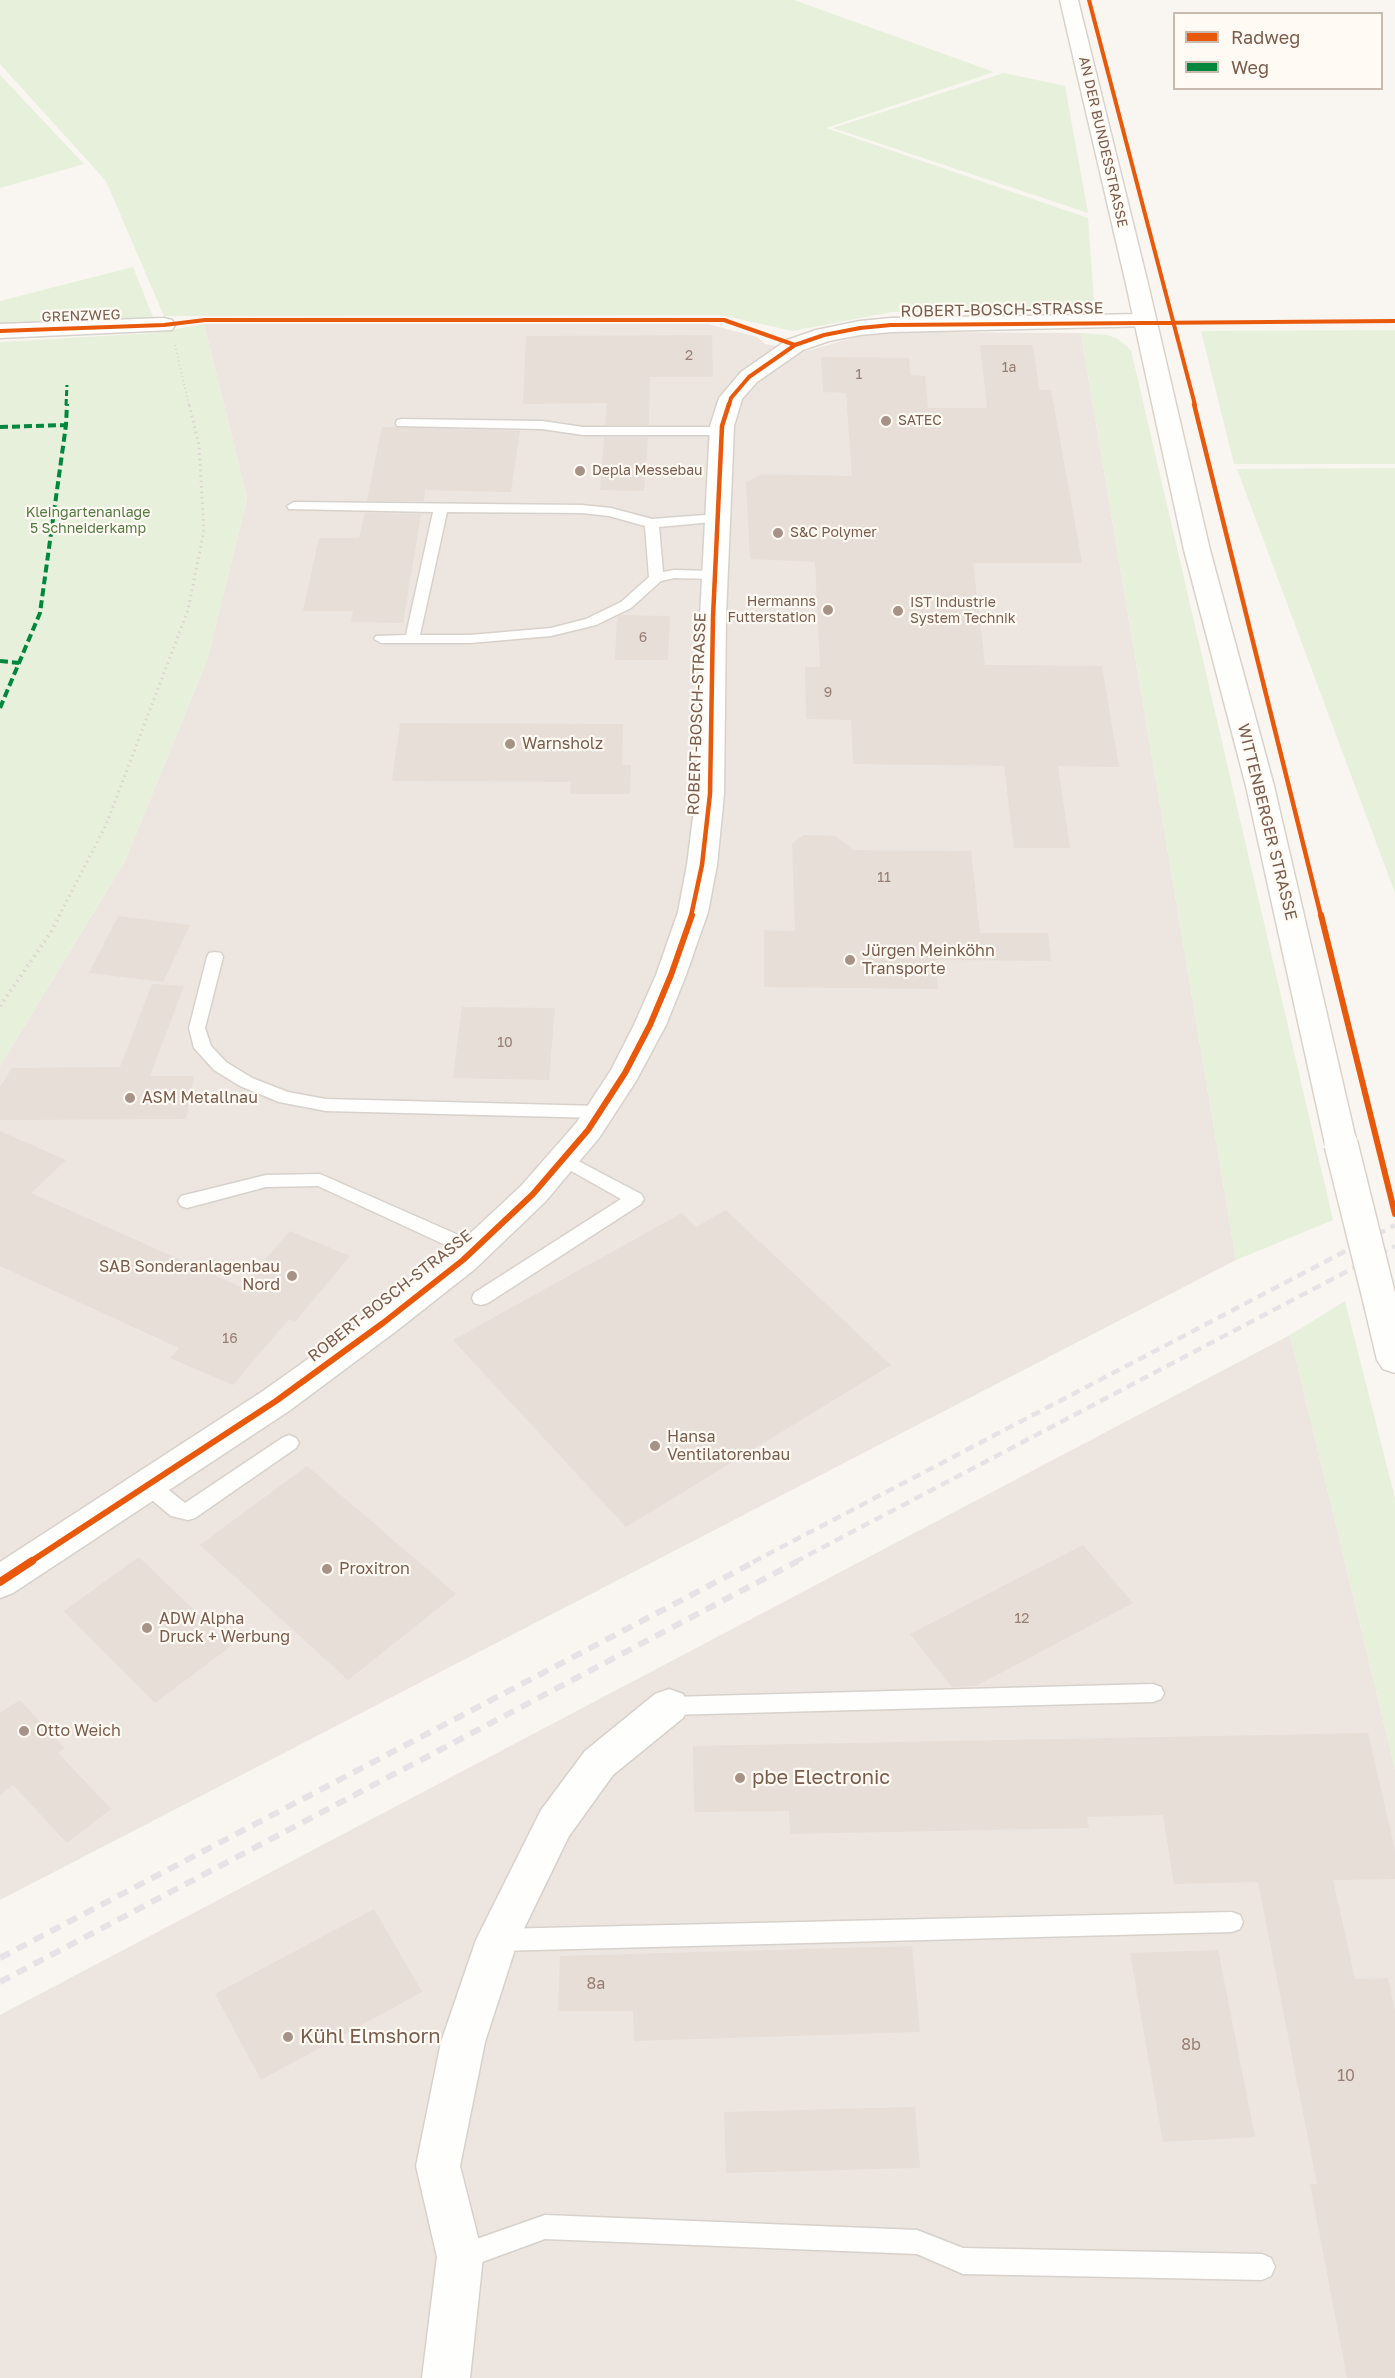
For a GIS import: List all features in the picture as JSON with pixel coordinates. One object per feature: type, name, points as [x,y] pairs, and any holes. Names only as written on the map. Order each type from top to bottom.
[{"type":"street","name":"AN DER BUNDESSTRASSE","points":[[1069,0],[1137,284]]},
{"type":"street","name":"WITTENBERGER STRASSE","points":[[1137,284],[1197,550],[1260,786],[1341,1144],[1395,1360]]},
{"type":"street","name":"ROBERT-BOSCH-STRASSE","points":[[0,1582],[276,1401],[383,1323],[474,1250],[533,1194],[588,1130],[625,1073],[650,1025],[671,975],[693,912],[702,865],[710,794],[715,575],[722,431],[731,398],[749,377],[795,345],[824,335],[860,328],[891,325],[1145,321]]},
{"type":"street","name":"GRENZWEG","points":[[0,331],[168,330]]},
{"type":"street","points":[[446,2378],[460,2257],[438,2166],[463,2042],[497,1940],[555,1823],[600,1763],[669,1706]]},
{"type":"lane","points":[[402,423],[542,425],[583,431],[722,431]]},
{"type":"lane","points":[[294,506],[582,509],[611,512],[652,523],[718,518]]},
{"type":"lane","points":[[412,639],[441,508]]},
{"type":"lane","points":[[652,523],[656,578]]},
{"type":"lane","points":[[381,639],[470,639],[551,632],[591,622],[626,605],[656,578],[674,574],[715,575]]},
{"type":"lane","points":[[215,957],[197,1028],[203,1048],[220,1066],[246,1082],[285,1098],[326,1105],[600,1112]]},
{"type":"lane","points":[[481,1298],[635,1199],[563,1159]]},
{"type":"lane","points":[[187,1201],[266,1181],[320,1180],[474,1250]]},
{"type":"lane","points":[[148,1485],[178,1510],[188,1512],[290,1443]]},
{"type":"lane","points":[[669,1706],[1153,1693]]},
{"type":"lane","points":[[497,1940],[1232,1922]]},
{"type":"lane","points":[[460,2257],[545,2227],[917,2242],[963,2261],[1262,2266]]},
{"type":"path","points":[[0,1006],[51,932],[106,825],[188,610],[204,530],[199,445],[168,330]]},
{"type":"shaded area","points":[[204,324],[708,324],[757,337],[765,344],[807,351],[863,335],[892,332],[1081,333],[1236,1260],[0,1900],[0,1066],[125,861],[208,658],[247,498]]},
{"type":"shaded area","points":[[1290,1335],[1395,1769],[1395,2378],[0,2378],[0,2015]]},
{"type":"green space","points":[[0,0],[794,0],[994,72],[826,128],[1088,218],[1094,301],[1009,311],[892,312],[793,331],[721,315],[164,316],[106,181],[0,64]]},
{"type":"green space","points":[[1004,73],[1065,86],[1088,213],[833,128]]},
{"type":"green space","points":[[0,75],[84,164],[0,188]]},
{"type":"green space","points":[[133,267],[155,322],[0,332],[0,301]]},
{"type":"green space","name":"Kleingartenanlage 5 Schneiderkamp","points":[[204,324],[247,498],[208,658],[125,861],[0,1066],[0,342],[154,333]]},
{"type":"green space","points":[[1395,330],[1395,464],[1234,464],[1201,331]]},
{"type":"green space","points":[[1081,333],[1108,335],[1118,339],[1131,350],[1333,1220],[1236,1260]]},
{"type":"green space","points":[[1395,468],[1395,893],[1237,469]]},
{"type":"green space","points":[[1345,1301],[1395,1498],[1395,1769],[1290,1335]]},
{"type":"building","points":[[712,335],[713,377],[650,377],[649,425],[605,425],[607,403],[523,404],[526,336]]},
{"type":"building","points":[[980,345],[1033,345],[1039,390],[1051,390],[1082,563],[973,563],[985,665],[1102,666],[1119,767],[1058,766],[1070,848],[1014,848],[1004,766],[853,764],[851,720],[806,719],[805,667],[820,667],[815,562],[750,559],[746,482],[762,474],[852,476],[846,393],[823,392],[821,357],[909,358],[910,375],[925,376],[928,408],[987,408]]},
{"type":"building","points":[[382,427],[520,431],[511,492],[425,490],[424,501],[367,501]]},
{"type":"building","points":[[604,437],[648,437],[644,491],[600,490]]},
{"type":"building","points":[[365,513],[421,514],[403,623],[351,622],[353,611],[303,611],[319,538],[359,538]]},
{"type":"building","points":[[621,615],[670,616],[668,660],[615,660],[617,617]]},
{"type":"building","name":"Warnsholz","points":[[400,723],[623,724],[622,765],[631,765],[630,794],[570,794],[571,782],[392,781]]},
{"type":"building","points":[[804,835],[835,836],[854,850],[971,851],[980,933],[1048,933],[1051,961],[936,960],[938,989],[764,987],[764,930],[795,931],[792,843]]},
{"type":"building","points":[[118,916],[190,925],[163,982],[89,973]]},
{"type":"building","points":[[152,984],[184,986],[150,1076],[194,1076],[186,1119],[0,1120],[0,1087],[12,1068],[120,1067]]},
{"type":"building","points":[[462,1007],[555,1008],[549,1080],[453,1078]]},
{"type":"building","points":[[0,1131],[66,1160],[31,1193],[241,1287],[290,1231],[350,1256],[295,1322],[289,1319],[233,1385],[170,1358],[179,1348],[0,1266]]},
{"type":"building","name":"Hansa Ventilatorenbau","points":[[726,1210],[891,1365],[626,1527],[453,1340],[682,1213],[696,1227]]},
{"type":"building","name":"Proxitron","points":[[307,1466],[456,1594],[348,1680],[200,1545]]},
{"type":"building","points":[[1083,1545],[1133,1603],[976,1686],[952,1687],[910,1634]]},
{"type":"building","name":"ADW Alpha Druck + Werbung","points":[[139,1557],[231,1646],[155,1703],[64,1611]]},
{"type":"building","points":[[20,1700],[64,1748],[58,1753],[111,1809],[67,1843],[13,1785],[0,1795],[0,1713]]},
{"type":"building","points":[[1368,1733],[1395,1850],[1395,1879],[1333,1880],[1355,1979],[1388,1978],[1395,2011],[1395,2378],[1347,2378],[1310,2184],[1317,2184],[1258,1882],[1174,1884],[1163,1815],[1087,1817],[1089,1828],[790,1834],[789,1811],[694,1812],[693,1746]]},
{"type":"building","name":"Kühl Elmshorn","points":[[374,1909],[422,1992],[261,2080],[215,1994]]},
{"type":"building","points":[[912,1946],[920,2032],[634,2041],[633,2011],[558,2011],[560,1956]]},
{"type":"building","points":[[1218,1950],[1255,2137],[1163,2142],[1130,1953]]},
{"type":"building","points":[[915,2107],[920,2168],[726,2173],[724,2112]]},
{"type":"railway","points":[[753,1562],[1395,1225]]},
{"type":"railway","points":[[795,1562],[1395,1246]]},
{"type":"railway","points":[[0,1958],[756,1561]]},
{"type":"railway","points":[[0,1982],[798,1561]]},
{"type":"marked path","points":[[0,708],[40,613],[66,425],[67,385]]},
{"type":"marked path","points":[[0,427],[66,425]]},
{"type":"marked path","points":[[0,661],[19,663]]},
{"type":"cycle path","points":[[1089,0],[1174,321],[1395,1214]]},
{"type":"cycle path","points":[[0,331],[164,325],[205,320],[724,320],[795,345]]},
{"type":"cycle path","points":[[0,1582],[276,1401],[383,1323],[463,1260],[533,1194],[588,1130],[625,1073],[650,1025],[671,975],[693,912],[702,865],[710,794],[713,617],[722,426],[731,398],[749,377],[795,345],[824,335],[891,325],[1395,321]]},
{"type":"place","name":"SATEC","points":[[886,421]]},
{"type":"place","name":"Depla Messebau","points":[[580,471]]},
{"type":"place","name":"S&C Polymer","points":[[778,533]]},
{"type":"place","name":"Hermanns Futterstation","points":[[828,610]]},
{"type":"place","name":"IST Industrie System Technik","points":[[898,611]]},
{"type":"place","name":"Warnsholz","points":[[510,744]]},
{"type":"place","name":"Jürgen Meinköhn Transporte","points":[[850,960]]},
{"type":"place","name":"ASM Metallnau","points":[[130,1098]]},
{"type":"place","name":"SAB Sonderanlagenbau Nord","points":[[292,1276]]},
{"type":"place","name":"Hansa Ventilatorenbau","points":[[655,1446]]},
{"type":"place","name":"Proxitron","points":[[327,1569]]},
{"type":"place","name":"ADW Alpha Druck + Werbung","points":[[147,1628]]},
{"type":"place","name":"Otto Weich","points":[[24,1731]]},
{"type":"place","name":"pbe Electronic","points":[[740,1778]]},
{"type":"place","name":"Kühl Elmshorn","points":[[288,2037]]}]
